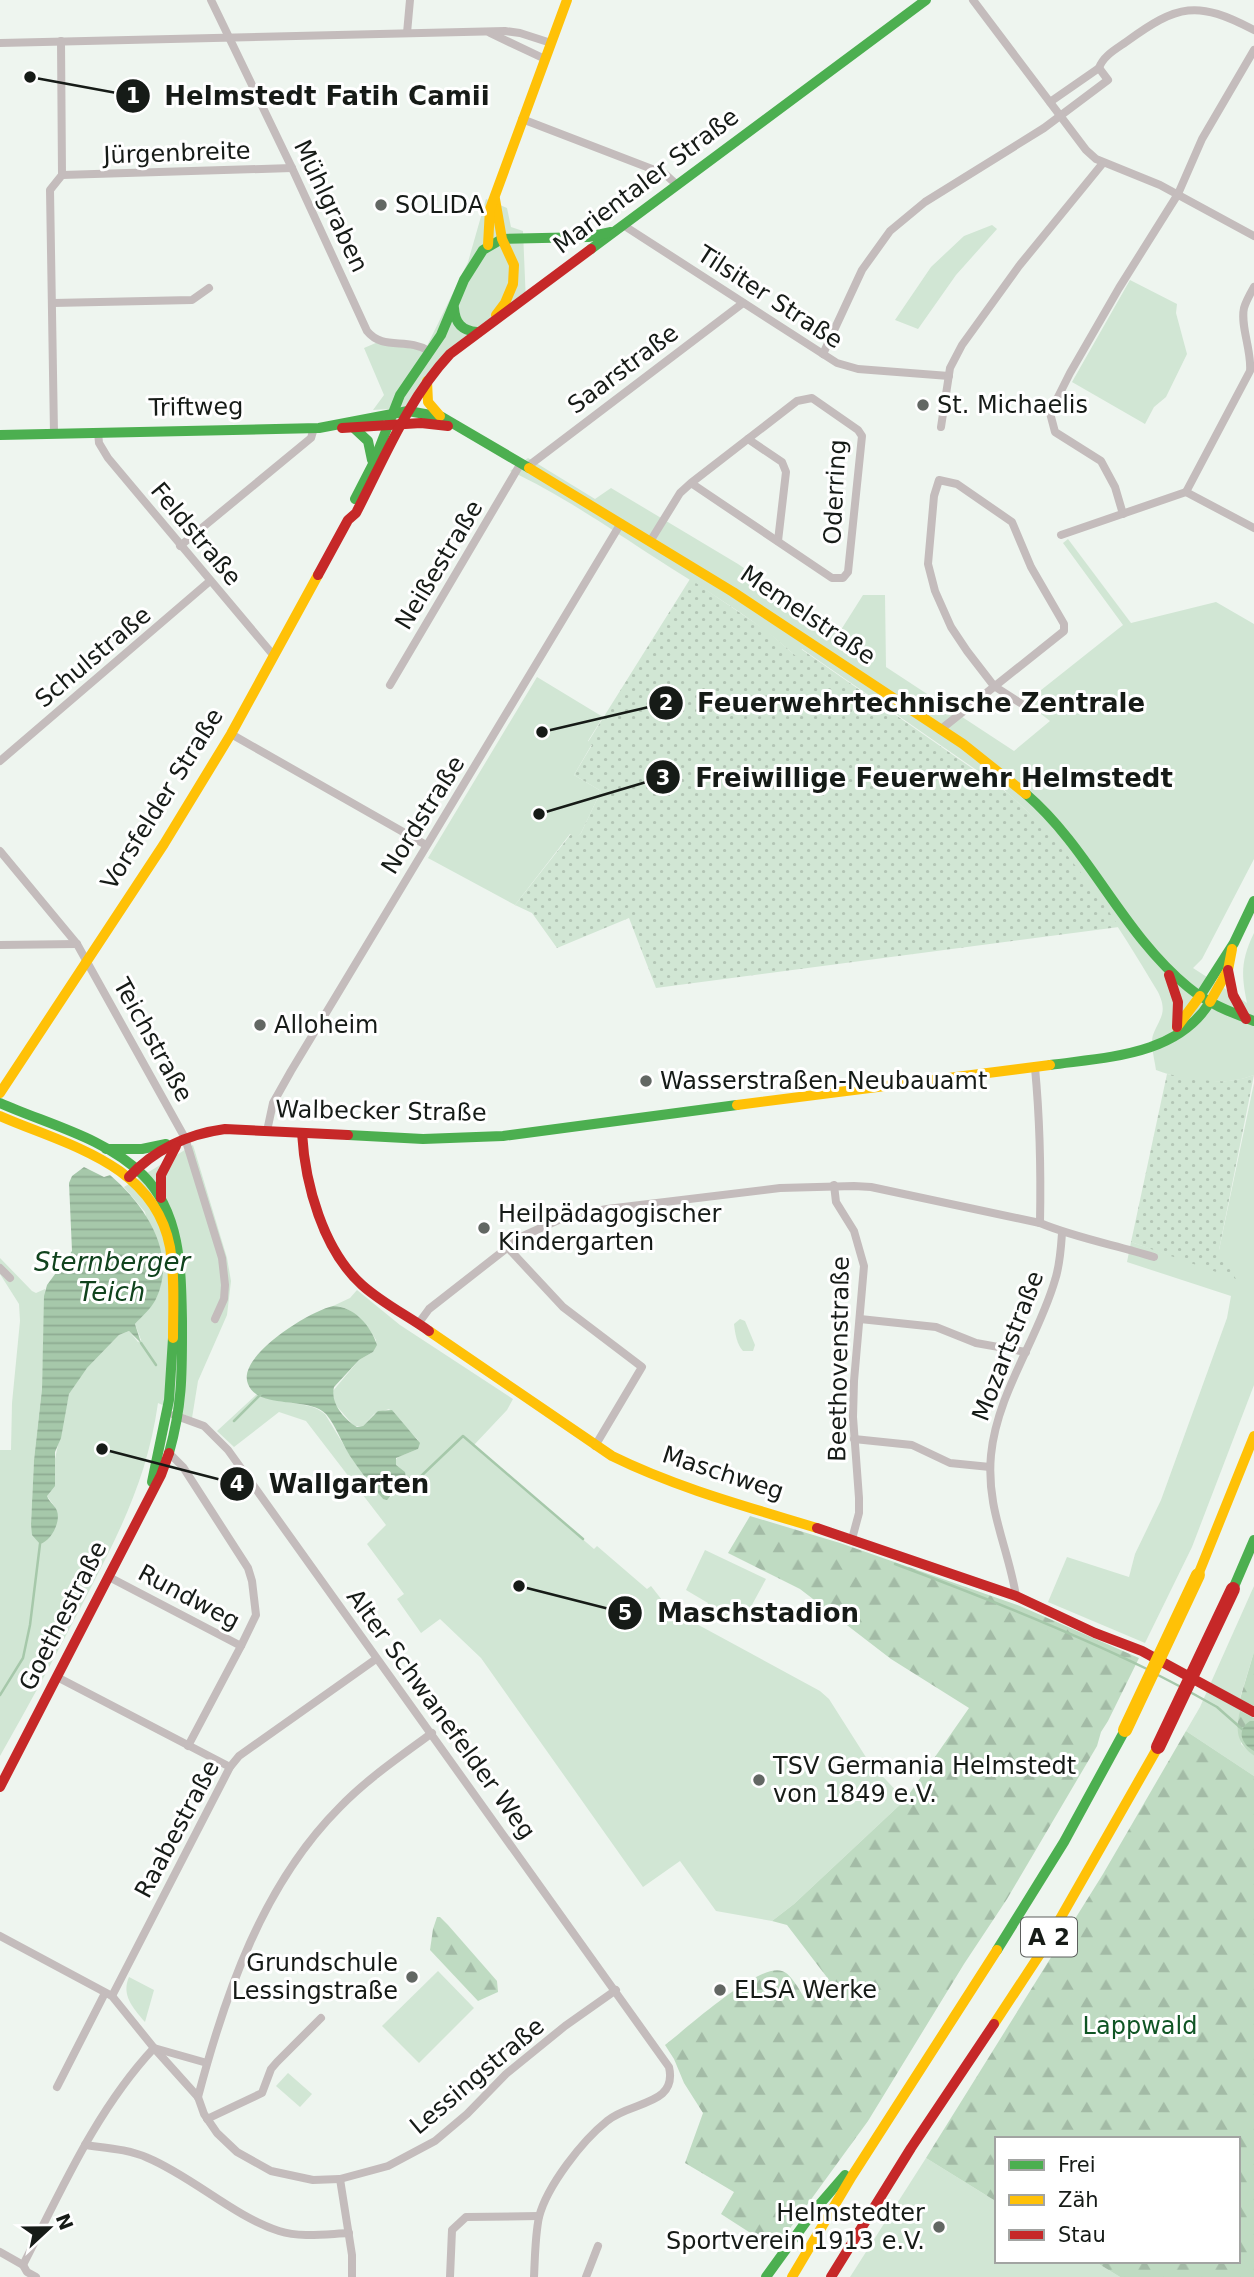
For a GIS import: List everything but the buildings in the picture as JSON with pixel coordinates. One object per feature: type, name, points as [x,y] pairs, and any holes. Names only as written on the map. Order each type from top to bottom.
[{"type":"main road","points":[[488,246],[488,219],[495,196],[567,0]]},
{"type":"main road","name":"Marientaler Straße","points":[[397,419],[450,354],[477,332],[549,282],[926,0]]},
{"type":"main road","points":[[493,321],[513,284],[514,265],[502,239],[495,196]]},
{"type":"main road","points":[[397,419],[413,373],[441,335],[471,265],[488,246],[502,239],[588,237],[618,228]]},
{"type":"main road","points":[[454,304],[458,325],[464,330],[477,332]]},
{"type":"main road","points":[[427,380],[428,402],[442,417]]},
{"type":"main road","name":"Memelstraße","points":[[316,428],[354,428],[397,419],[442,417],[651,540],[940,730],[1004,776],[1047,814],[1084,859],[1166,970],[1205,999],[1250,1020]]},
{"type":"main road","name":"Triftweg","points":[[0,435],[316,428],[397,419]]},
{"type":"main road","name":"Memelstraße","points":[[397,419],[460,428]]},
{"type":"main road","name":"Vorsfelder Straße","points":[[0,1093],[164,844],[230,734],[348,520],[350,510],[397,419]]},
{"type":"main road","name":"Vorsfelder Straße","points":[[348,520],[356,513],[397,419]]},
{"type":"main road","points":[[354,428],[367,440],[373,464]]},
{"type":"main road","points":[[1205,999],[1254,901]]},
{"type":"main road","points":[[1234,943],[1228,970],[1233,995],[1250,1020]]},
{"type":"main road","points":[[1166,970],[1178,1002],[1174,1032]]},
{"type":"main road","points":[[1205,999],[1228,970]]},
{"type":"main road","name":"Walbecker Straße","points":[[133,1173],[182,1140],[212,1130],[423,1139],[503,1136],[1138,1053],[1174,1032],[1184,1032],[1200,1019],[1205,999]]},
{"type":"main road","points":[[0,1103],[105,1149],[133,1173]]},
{"type":"main road","points":[[0,1116],[80,1148],[133,1173]]},
{"type":"main road","name":"Maschweg","points":[[302,1133],[302,1156],[322,1221],[340,1258],[362,1285],[595,1446],[640,1470],[1016,1596],[1084,1628],[1142,1651],[1254,1712]]},
{"type":"main road","points":[[105,1149],[142,1149],[182,1140]]},
{"type":"main road","points":[[161,1198],[161,1175],[170,1155],[182,1140]]},
{"type":"main road","name":"Goethestraße","points":[[133,1173],[147,1179],[161,1198],[175,1236],[180,1274],[183,1367],[173,1415],[148,1503]]},
{"type":"main road","name":"Goethestraße","points":[[0,1787],[148,1503],[169,1453],[173,1415],[170,1246],[155,1208],[133,1173]]},
{"type":"main road","name":"A 2","points":[[792,2277],[1043,1876],[1088,1799],[1125,1730],[1198,1576],[1254,1436]]},
{"type":"main road","name":"A 2","points":[[831,2277],[911,2148],[1040,1954],[1158,1748],[1234,1589],[1254,1540]]},
{"type":"main road","points":[[766,2277],[813,2212],[878,2136]]},
{"type":"street","name":"Mühlgraben","points":[[211,0],[367,331],[376,340],[414,343],[429,351]]},
{"type":"street","points":[[407,33],[410,0]]},
{"type":"street","points":[[973,0],[1086,150],[1103,163],[1178,194],[1254,236]]},
{"type":"street","points":[[1050,102],[1099,68],[1104,58],[1144,29],[1180,11],[1197,8],[1213,10],[1254,30]]},
{"type":"street","points":[[0,43],[407,33],[520,33],[551,43]]},
{"type":"street","points":[[490,33],[545,59]]},
{"type":"street","points":[[54,433],[50,190],[62,175],[61,41]]},
{"type":"street","points":[[1123,514],[1115,486],[1101,461],[1055,432],[1050,413],[1119,288],[1178,194],[1202,139],[1254,50]]},
{"type":"street","points":[[822,354],[862,271],[890,231],[925,202],[1061,116],[1108,80],[1099,68]]},
{"type":"street","points":[[522,119],[665,174],[677,185]]},
{"type":"street","points":[[941,428],[950,368],[962,345],[980,317],[1103,163]]},
{"type":"street","name":"Jürgenbreite","points":[[62,175],[292,168]]},
{"type":"street","name":"Tilsiter Straße","points":[[618,228],[837,363],[851,368],[949,376]]},
{"type":"street","points":[[1061,535],[1186,492],[1250,371],[1251,359],[1243,317],[1245,304],[1254,287]]},
{"type":"street","points":[[53,303],[192,300],[209,288]]},
{"type":"street","name":"Saarstraße","points":[[524,465],[743,303]]},
{"type":"street","name":"Oderring","points":[[651,540],[680,494],[691,483],[797,401],[812,398],[858,430],[862,436],[850,568],[846,576],[832,578],[691,483]]},
{"type":"street","points":[[180,546],[311,438],[316,428]]},
{"type":"street","name":"Feldstraße","points":[[98,432],[99,443],[108,458],[274,656]]},
{"type":"street","points":[[748,439],[782,462],[786,471],[778,541]]},
{"type":"street","name":"Neißestraße","points":[[390,685],[524,465]]},
{"type":"street","points":[[940,730],[994,686],[1064,631],[1064,624],[1031,567],[1012,522],[957,484],[939,480],[934,496],[929,572],[935,591],[951,627],[994,686],[1022,704]]},
{"type":"street","points":[[1186,492],[1254,528]]},
{"type":"street","name":"Nordstraße","points":[[267,1131],[269,1113],[279,1092],[621,523]]},
{"type":"street","name":"Schulstraße","points":[[0,761],[210,581]]},
{"type":"street","points":[[230,734],[426,845]]},
{"type":"street","name":"Teichstraße","points":[[0,851],[77,944],[182,1140],[222,1258],[224,1299],[215,1319]]},
{"type":"street","points":[[0,945],[77,944]]},
{"type":"street","points":[[1035,1068],[1040,1135],[1040,1223]]},
{"type":"street","points":[[418,1324],[429,1309],[508,1248],[530,1232],[555,1221],[577,1214],[780,1188],[834,1185],[871,1187],[1040,1223],[1062,1233],[1089,1237],[1154,1257]]},
{"type":"street","name":"Beethovenstraße","points":[[834,1185],[836,1202],[850,1223],[862,1252],[864,1266],[854,1381],[854,1439],[859,1513],[852,1539]]},
{"type":"street","name":"Mozartstraße","points":[[1016,1596],[1012,1571],[995,1518],[990,1467],[998,1420],[1055,1280],[1062,1233]]},
{"type":"street","points":[[508,1248],[563,1307],[642,1367],[595,1446]]},
{"type":"street","points":[[0,1268],[10,1278]]},
{"type":"street","points":[[860,1318],[936,1327],[976,1343],[1026,1352]]},
{"type":"street","name":"Alter Schwanefelder Weg","points":[[173,1415],[204,1426],[221,1442],[665,2059],[671,2075],[666,2092],[621,2111],[585,2140],[554,2186],[539,2216]]},
{"type":"street","points":[[854,1439],[912,1446],[950,1464],[990,1467]]},
{"type":"street","name":"Rundweg","points":[[109,1577],[241,1646],[256,1615],[256,1595],[248,1568],[183,1467],[169,1453]]},
{"type":"street","points":[[188,1746],[241,1646]]},
{"type":"street","name":"Raabestraße","points":[[57,2087],[230,1767],[239,1756],[376,1659]]},
{"type":"street","points":[[57,1677],[230,1767]]},
{"type":"street","points":[[198,2097],[226,2002],[246,1951],[290,1871],[317,1832],[341,1806],[368,1781],[432,1733]]},
{"type":"street","points":[[0,1937],[108,1995]]},
{"type":"street","name":"Lessingstraße","points":[[108,1995],[198,2097],[207,2119],[243,2157],[266,2169],[299,2178],[340,2179],[388,2165],[435,2141],[467,2114],[506,2074],[565,2026],[616,1990]]},
{"type":"street","points":[[207,2119],[262,2093],[277,2062],[321,2018]]},
{"type":"street","points":[[23,2265],[85,2145],[154,2048],[207,2063]]},
{"type":"street","points":[[85,2145],[119,2149],[148,2158],[279,2231],[310,2234],[349,2232]]},
{"type":"street","points":[[340,2179],[349,2232],[352,2277]]},
{"type":"street","points":[[450,2277],[452,2231],[466,2217],[539,2216],[534,2277]]},
{"type":"street","points":[[586,2277],[598,2246]]},
{"type":"street","points":[[0,2252],[23,2265],[27,2272],[36,2277]]},
{"type":"shaded area","points":[[486,199],[507,208],[511,227],[523,231],[526,303],[452,356],[413,410],[373,410],[384,395],[364,348],[378,342],[427,346],[468,262]]},
{"type":"shaded area","points":[[992,225],[997,229],[956,275],[918,329],[895,320],[931,267],[964,236]]},
{"type":"shaded area","points":[[1130,280],[1177,304],[1176,313],[1187,354],[1166,397],[1154,407],[1145,424],[1072,382]]},
{"type":"shaded area","points":[[528,458],[595,499],[611,488],[738,564],[839,633],[863,595],[885,595],[886,667],[1014,751],[1050,721],[1026,702],[1123,625],[1063,543],[1068,539],[1131,623],[1216,602],[1254,624],[1254,859],[1202,959],[1193,968],[1247,1003],[1243,967],[1254,933],[1254,1075],[1218,1082],[1180,1077],[1156,1070],[1152,1039],[1163,1010],[1158,992],[1088,883],[1025,809],[1001,787],[802,649],[797,657],[711,593],[566,501],[510,471]]},
{"type":"shaded area","points":[[690,579],[767,631],[796,656],[801,649],[1009,794],[1048,831],[1097,893],[1119,927],[656,988],[629,918],[557,948],[532,913],[515,905],[571,834],[577,837],[581,833],[601,791],[574,775],[592,745],[588,742]]},
{"type":"shaded area","points":[[537,677],[603,717],[588,741],[592,744],[574,775],[601,791],[581,833],[577,838],[570,834],[515,905],[428,858]]},
{"type":"shaded area","points":[[1167,1074],[1221,1081],[1254,1075],[1219,1250],[1236,1279],[1131,1242]]},
{"type":"shaded area","points":[[1254,1083],[1254,1385],[1192,1547],[1145,1643],[1048,1602],[1067,1557],[1129,1577],[1135,1554],[1161,1500],[1227,1318],[1231,1296],[1127,1262],[1131,1242],[1173,1256],[1219,1250]]},
{"type":"shaded area","points":[[193,1145],[227,1258],[231,1281],[227,1315],[198,1381],[192,1418],[158,1403],[147,1457],[120,1529],[64,1640],[0,1756],[0,1450],[11,1450],[12,1403],[20,1321],[19,1304],[0,1274],[0,1258],[32,1291],[36,1293],[45,1289],[42,1389],[34,1460],[31,1524],[55,1507],[47,1496],[69,1394],[84,1371],[119,1335],[129,1331],[138,1342],[141,1340],[135,1324],[156,1299],[161,1284],[145,1212],[124,1187]]},
{"type":"shaded area","points":[[357,1290],[400,1325],[513,1399],[507,1410],[474,1445],[594,1549],[597,1546],[647,1589],[651,1586],[669,1609],[820,1691],[829,1699],[869,1762],[905,1800],[794,1904],[772,1921],[716,1911],[680,1861],[643,1887],[481,1658],[440,1619],[421,1633],[397,1599],[404,1594],[367,1544],[386,1525],[306,1421],[279,1412],[234,1447],[217,1431],[257,1394],[318,1409],[325,1414],[351,1457],[383,1499],[391,1497],[407,1476],[396,1466],[395,1461],[398,1457],[418,1449],[418,1440],[389,1409],[374,1414],[363,1426],[354,1426],[334,1403],[332,1392],[359,1360],[373,1352],[376,1340],[364,1322],[353,1313],[333,1306],[350,1298]]},
{"type":"shaded area","points":[[740,1319],[745,1321],[755,1345],[753,1351],[743,1351],[738,1342],[734,1324]]},
{"type":"shaded area","points":[[705,1550],[766,1579],[741,1625],[706,1608],[708,1603],[686,1590]]},
{"type":"shaded area","points":[[1254,1586],[1254,1652],[1240,1698],[1254,1706],[1254,1718],[1240,1712],[1241,1744],[1254,1756],[1254,1776],[1186,1731],[1200,1707]]},
{"type":"shaded area","points":[[438,1971],[474,2008],[419,2063],[382,2026]]},
{"type":"shaded area","points":[[129,1977],[154,1990],[145,2022],[127,1995]]},
{"type":"shaded area","points":[[288,2073],[312,2094],[300,2107],[276,2086]]},
{"type":"shaded area","name":"Helmstedter Sportverein 1913 e.V.","points":[[926,2158],[995,2201],[995,2263],[1097,2263],[1120,2277],[850,2277]]},
{"type":"green space","points":[[750,1516],[840,1543],[1020,1606],[1139,1658],[1101,1732],[1097,1746],[1007,1899],[868,2121],[775,2249],[721,2214],[734,2192],[685,2163],[703,2113],[665,2045],[722,1999],[771,1971],[786,1973],[806,2000],[829,1980],[787,1925],[772,1921],[794,1904],[905,1800],[969,1708],[891,1659],[800,1589],[728,1553]]},
{"type":"green space","points":[[1254,1652],[1254,1706],[1240,1699]]},
{"type":"green space","points":[[1240,1711],[1254,1718],[1254,1756],[1239,1736]]},
{"type":"green space","name":"Lappwald","points":[[1186,1731],[1254,1776],[1254,2277],[1120,2277],[1097,2263],[1240,2263],[1240,2137],[995,2137],[995,2201],[926,2158],[1103,1874]]},
{"type":"green space","points":[[437,1917],[448,1925],[497,1981],[498,1992],[478,2001],[430,1950]]},
{"type":"water","name":"Sternberger Teich","points":[[84,1167],[104,1177],[110,1175],[135,1200],[154,1231],[160,1247],[162,1282],[154,1303],[135,1324],[141,1343],[129,1331],[119,1335],[87,1368],[69,1394],[61,1438],[55,1452],[55,1486],[47,1496],[57,1511],[58,1520],[51,1535],[40,1544],[32,1535],[31,1524],[34,1460],[42,1389],[44,1296],[47,1285],[72,1251],[69,1183],[72,1176]]},
{"type":"water","points":[[333,1306],[348,1309],[361,1318],[377,1345],[373,1352],[359,1360],[334,1387],[334,1399],[339,1410],[357,1427],[363,1426],[378,1411],[392,1410],[420,1443],[418,1449],[396,1458],[396,1465],[405,1472],[406,1478],[387,1500],[383,1499],[350,1456],[326,1414],[308,1405],[262,1397],[248,1384],[247,1373],[253,1361],[277,1336],[308,1316]]},
{"type":"water","points":[[1250,1721],[1254,1721],[1254,1751],[1246,1745],[1242,1737],[1243,1728]]},
{"type":"waterway","points":[[141,1343],[156,1365]]},
{"type":"waterway","points":[[234,1421],[262,1393]]},
{"type":"waterway","points":[[406,1478],[418,1479],[463,1436],[583,1539]]},
{"type":"waterway","points":[[0,1695],[23,1658],[40,1544]]},
{"type":"waterway","points":[[895,1564],[1023,1613],[1147,1669]]},
{"type":"waterway","points":[[1156,1674],[1181,1687]]},
{"type":"waterway","points":[[1190,1692],[1217,1707],[1242,1729]]},
{"type":"traffic: fast","points":[[591,249],[926,0]]},
{"type":"traffic: fast","points":[[355,499],[373,464],[400,395],[441,335],[464,280],[483,250],[502,239],[588,237],[611,232]]},
{"type":"traffic: fast","points":[[454,308],[460,325],[477,332]]},
{"type":"traffic: fast","points":[[0,435],[319,428],[408,411],[442,417],[529,468]]},
{"type":"traffic: fast","points":[[354,428],[368,441],[372,460]]},
{"type":"traffic: fast","points":[[1026,794],[1069,840],[1144,942],[1165,965],[1203,998],[1254,1021]]},
{"type":"traffic: fast","points":[[1200,996],[1234,943],[1254,901]]},
{"type":"traffic: fast","points":[[1050,1065],[1117,1056],[1160,1044],[1179,1034],[1196,1020],[1210,1002]]},
{"type":"traffic: fast","points":[[0,1103],[94,1141],[112,1151],[143,1175],[156,1190],[165,1207],[172,1224],[179,1262],[182,1321],[182,1372],[169,1453]]},
{"type":"traffic: fast","points":[[348,1135],[423,1139],[503,1136],[737,1105]]},
{"type":"traffic: fast","points":[[106,1149],[142,1149],[166,1144]]},
{"type":"traffic: fast","points":[[152,1482],[169,1400],[173,1338]]},
{"type":"traffic: fast","points":[[1233,1589],[1254,1540]]},
{"type":"traffic: fast","points":[[997,1950],[1064,1842],[1125,1730]]},
{"type":"traffic: fast","points":[[766,2277],[813,2212],[845,2175]]},
{"type":"traffic: slow","points":[[488,245],[490,209],[567,0]]},
{"type":"traffic: slow","points":[[495,199],[502,239],[514,265],[513,284],[505,303],[496,315]]},
{"type":"traffic: slow","points":[[427,381],[428,402],[440,416]]},
{"type":"traffic: slow","points":[[529,468],[733,592],[963,744],[1026,794]]},
{"type":"traffic: slow","points":[[0,1093],[164,844],[231,734],[318,575]]},
{"type":"traffic: slow","points":[[1210,1002],[1228,970],[1232,949]]},
{"type":"traffic: slow","points":[[1177,1027],[1200,996]]},
{"type":"traffic: slow","points":[[737,1105],[1050,1065]]},
{"type":"traffic: slow","points":[[0,1116],[104,1161],[127,1176],[146,1195],[161,1218],[170,1247],[173,1338]]},
{"type":"traffic: slow","points":[[429,1331],[612,1456],[687,1487],[817,1528]]},
{"type":"traffic: slow","points":[[1198,1575],[1254,1436]]},
{"type":"traffic: slow","points":[[1125,1730],[1198,1575]]},
{"type":"traffic: slow","points":[[994,2024],[1040,1954],[1158,1747]]},
{"type":"traffic: slow","points":[[792,2277],[852,2176],[997,1950]]},
{"type":"traffic: jam","points":[[318,575],[348,520],[356,513],[409,410],[450,354],[591,249]]},
{"type":"traffic: jam","points":[[342,428],[421,423],[448,426]]},
{"type":"traffic: jam","points":[[1228,970],[1233,995],[1246,1019]]},
{"type":"traffic: jam","points":[[1169,975],[1178,1002],[1177,1027]]},
{"type":"traffic: jam","points":[[129,1177],[150,1158],[173,1144],[211,1131],[225,1129],[348,1135]]},
{"type":"traffic: jam","points":[[302,1133],[312,1194],[337,1254],[348,1271],[370,1292],[429,1331]]},
{"type":"traffic: jam","points":[[161,1198],[161,1175],[176,1146]]},
{"type":"traffic: jam","points":[[0,1787],[161,1475],[169,1453]]},
{"type":"traffic: jam","points":[[817,1528],[1016,1596],[1095,1633],[1142,1651],[1254,1712]]},
{"type":"traffic: jam","points":[[1158,1747],[1233,1589]]},
{"type":"traffic: jam","points":[[831,2277],[911,2148],[994,2024]]},
{"type":"place","name":"Helmstedt Fatih Camii","points":[[30,77]]},
{"type":"place","name":"SOLIDA","points":[[381,205]]},
{"type":"place","name":"St. Michaelis","points":[[923,405]]},
{"type":"place","name":"Feuerwehrtechnische Zentrale","points":[[542,732]]},
{"type":"place","name":"Freiwillige Feuerwehr Helmstedt","points":[[539,814]]},
{"type":"place","name":"Alloheim","points":[[260,1025]]},
{"type":"place","name":"Wasserstraßen-Neubauamt","points":[[646,1081]]},
{"type":"place","name":"Heilpädagogischer Kindergarten","points":[[484,1228]]},
{"type":"place","name":"Wallgarten","points":[[102,1449]]},
{"type":"place","name":"Maschstadion","points":[[519,1586]]},
{"type":"place","name":"TSV Germania Helmstedt von 1849 e.V.","points":[[759,1780]]},
{"type":"place","name":"Grundschule Lessingstraße","points":[[412,1977]]},
{"type":"place","name":"ELSA Werke","points":[[720,1990]]},
{"type":"place","name":"Helmstedter Sportverein 1913 e.V.","points":[[939,2227]]}]
